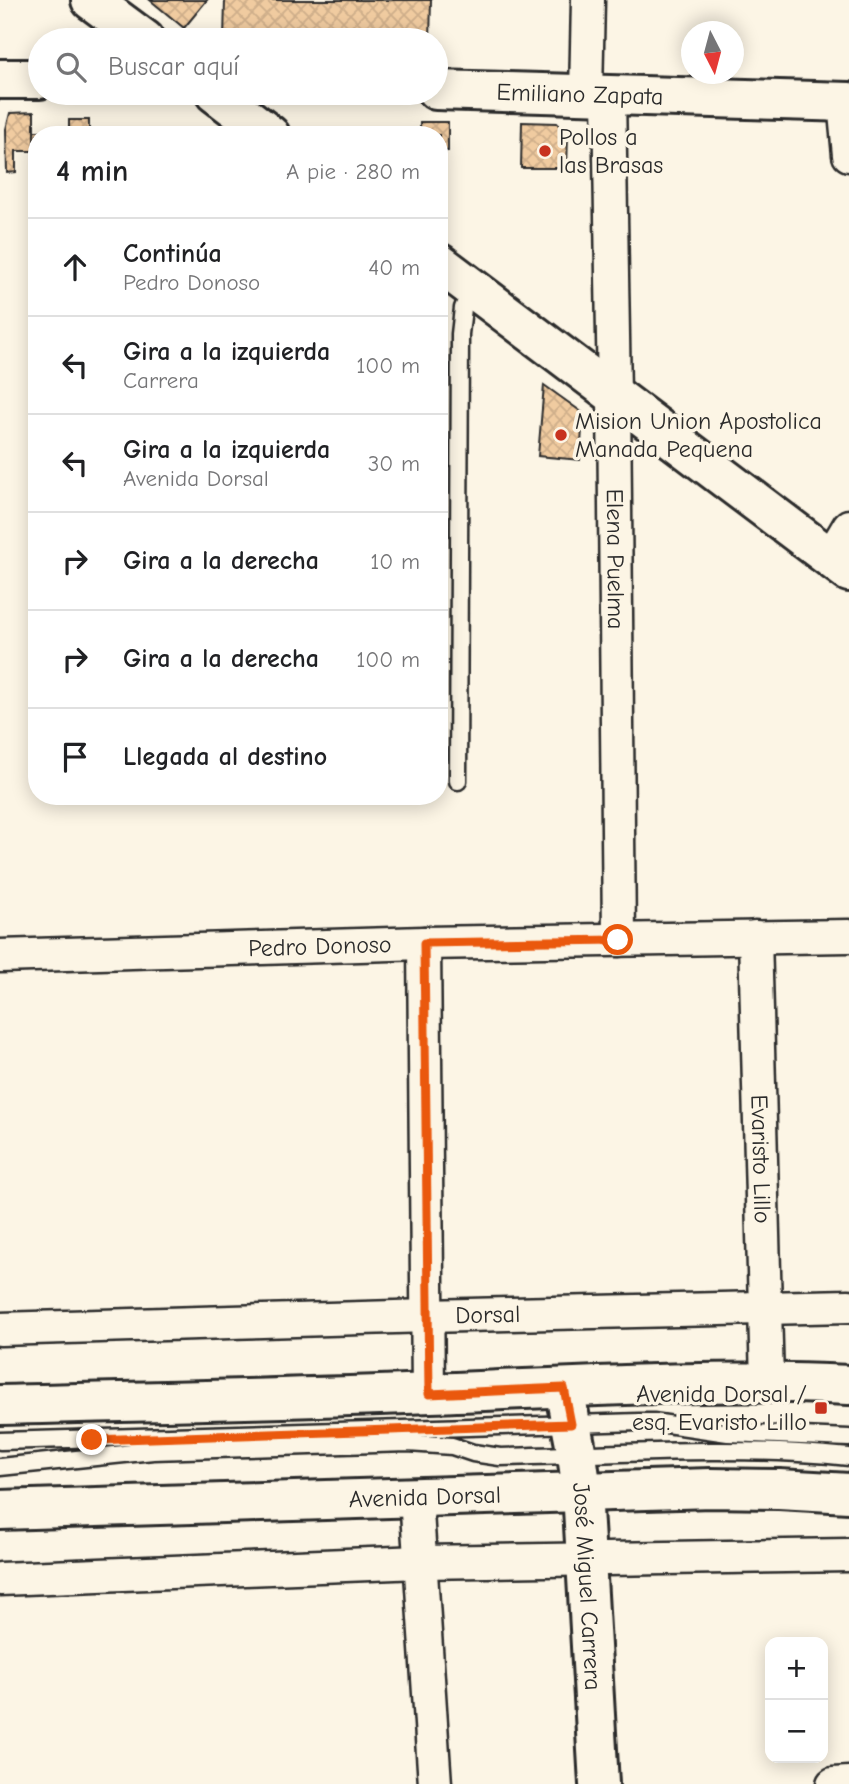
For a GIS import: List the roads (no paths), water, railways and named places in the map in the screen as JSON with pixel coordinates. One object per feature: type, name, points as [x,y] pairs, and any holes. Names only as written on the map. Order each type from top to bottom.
[{"type":"main road","points":[[91,0],[129,28]]},
{"type":"main road","points":[[0,79],[28,79]]},
{"type":"main road","name":"Emiliano Zapata","points":[[448,90],[847,102]]},
{"type":"main road","points":[[231,105],[258,126]]},
{"type":"main road","points":[[448,270],[614,395],[843,552]]},
{"type":"main road","name":"Avenida Dorsal","points":[[0,1510],[416,1497],[573,1440],[767,1382],[849,1385]]},
{"type":"main road","name":"Avenida Dorsal","points":[[0,1405],[429,1394],[711,1488],[849,1493]]},
{"type":"main road","name":"José Miguel Carrera","points":[[573,1440],[585,1559],[599,1784]]},
{"type":"street","name":"Elena Puelma","points":[[588,0],[597,95],[614,395],[618,940]]},
{"type":"street","points":[[847,102],[849,155]]},
{"type":"street","name":"Pedro Donoso","points":[[0,956],[424,943],[849,936]]},
{"type":"street","name":"Evaristo Lillo","points":[[755,937],[767,1382]]},
{"type":"street","points":[[424,943],[429,1394]]},
{"type":"street","name":"Dorsal","points":[[0,1329],[849,1306]]},
{"type":"street","points":[[416,1497],[435,1784]]},
{"type":"street","points":[[0,1579],[420,1562],[849,1555]]},
{"type":"street","points":[[834,1784],[849,1783]]},
{"type":"lane","points":[[458,780],[460,334],[463,308],[472,288]]},
{"type":"lane","points":[[0,1467],[165,1451],[408,1443],[452,1446],[500,1457],[653,1422],[728,1433],[849,1438]]},
{"type":"lane","points":[[0,1441],[573,1440],[849,1457]]},
{"type":"place","name":"Pollos a las Brasas","points":[[545,151]]},
{"type":"place","name":"Mision Union Apostolica Manada Pequena","points":[[561,435]]},
{"type":"place","name":"Avenida Dorsal / esq. Evaristo Lillo","points":[[821,1408]]}]
